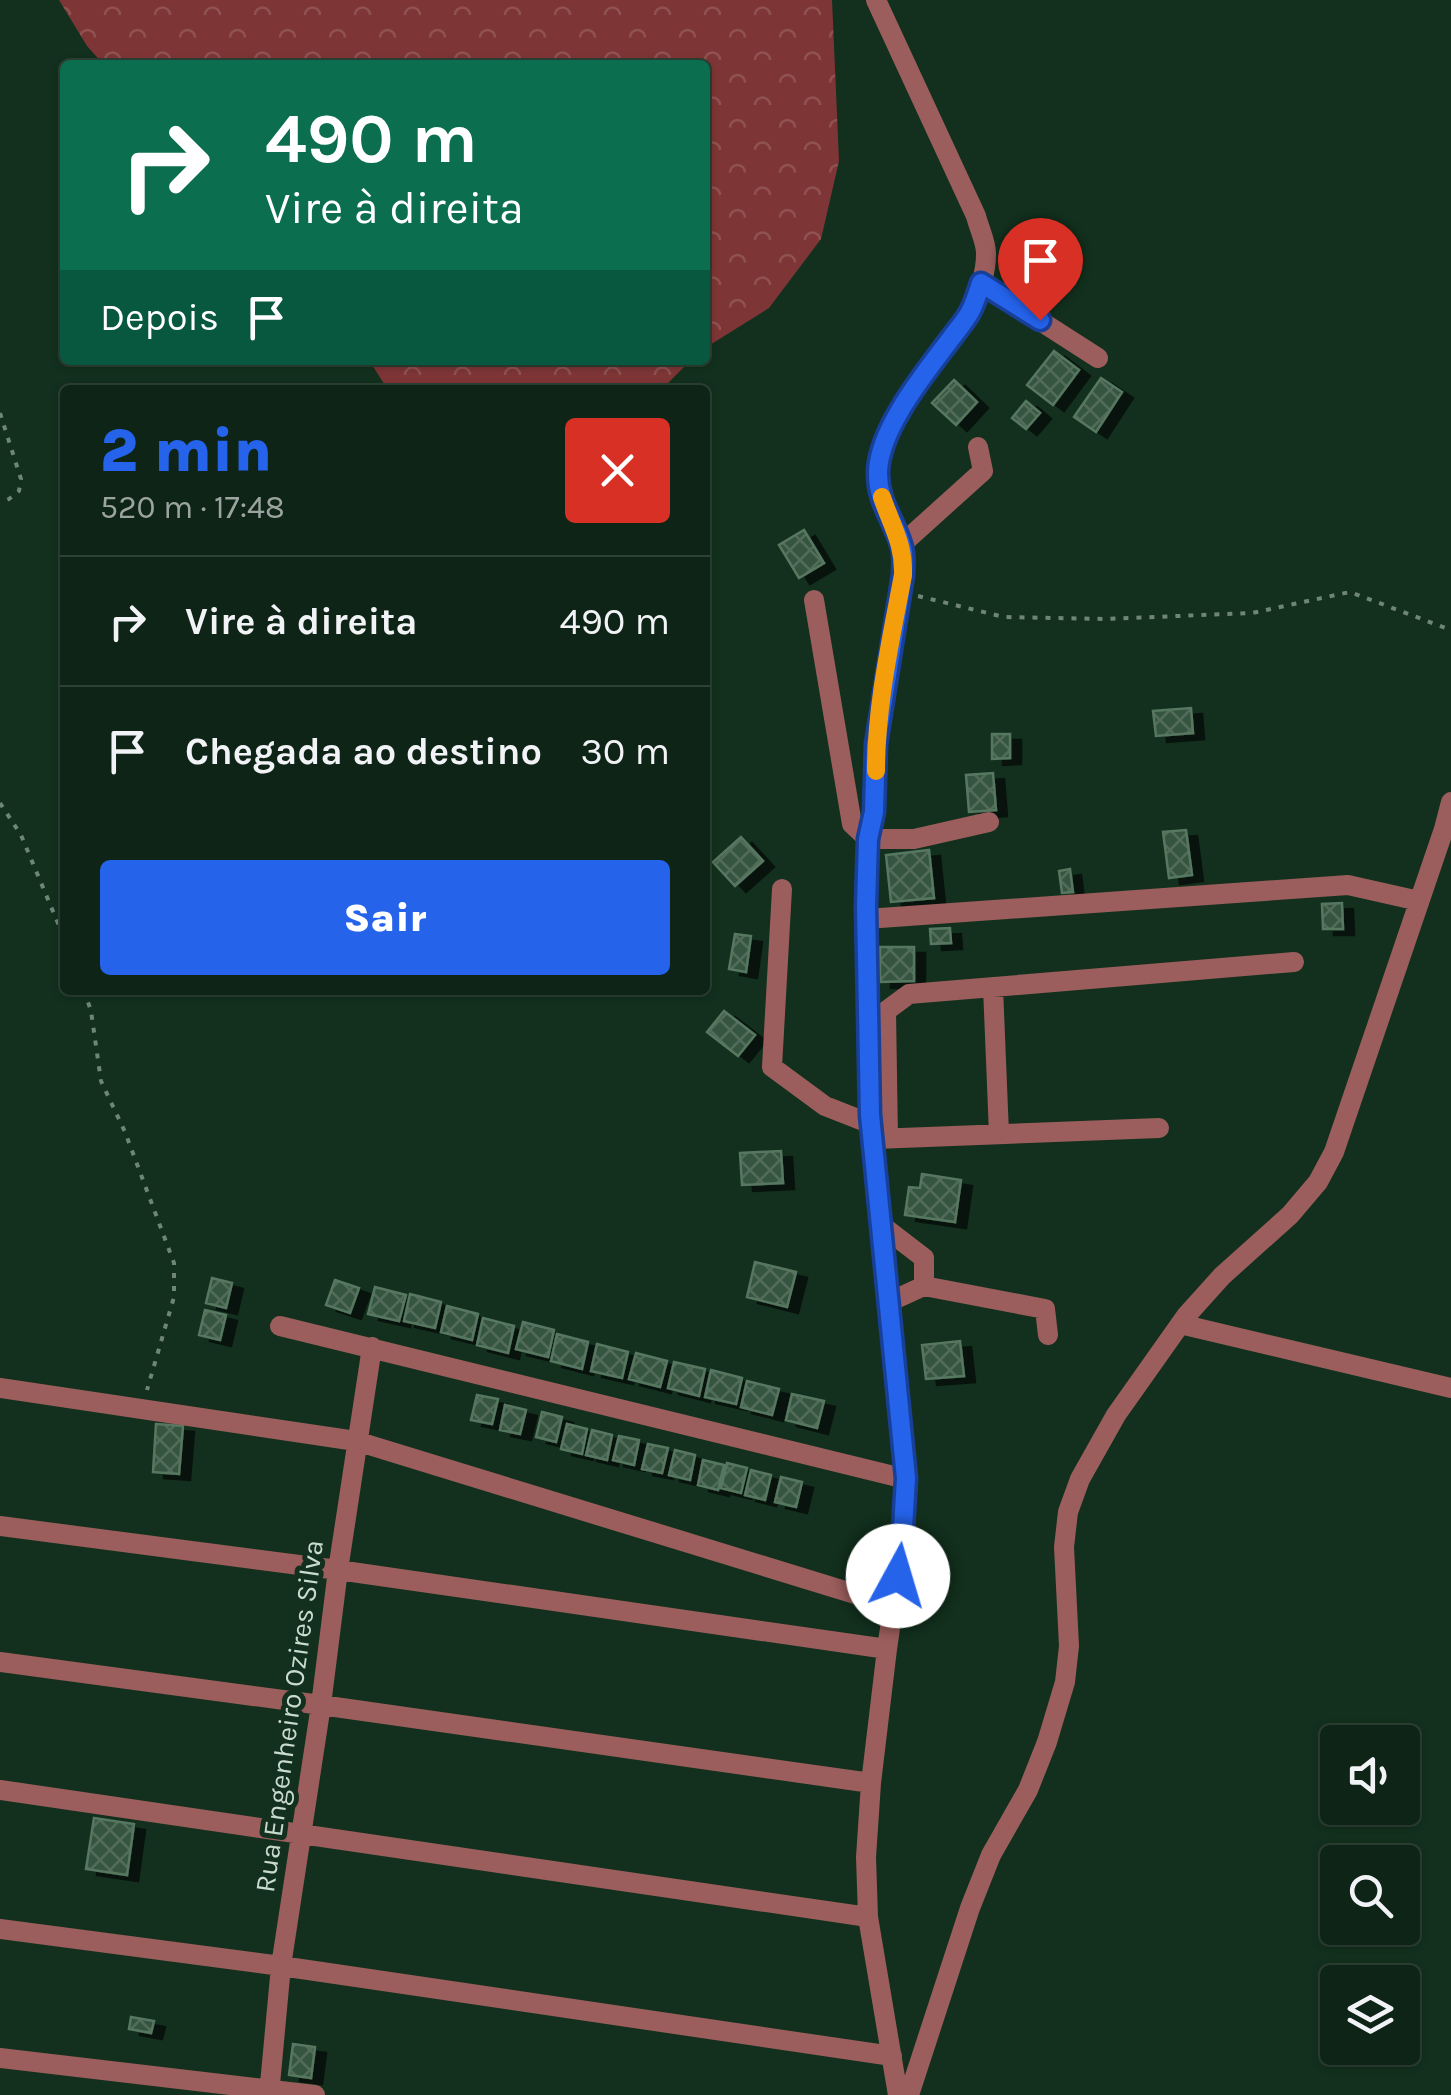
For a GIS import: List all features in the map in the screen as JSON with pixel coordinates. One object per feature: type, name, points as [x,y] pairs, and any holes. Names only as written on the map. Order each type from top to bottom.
[{"type":"street","points":[[876,0],[976,216],[986,252],[981,283],[970,313],[918,382],[885,438],[878,475],[886,509],[902,544],[903,575],[876,744],[866,920],[881,1226],[906,1478],[902,1545],[886,1648],[866,1857],[868,1917],[898,2095]]},
{"type":"street","points":[[981,283],[1098,358]]},
{"type":"street","points":[[902,544],[983,471],[978,448]]},
{"type":"street","points":[[814,600],[852,824],[868,839],[914,838],[989,822]]},
{"type":"street","points":[[909,2095],[970,1908],[991,1854],[1028,1790],[1065,1682],[1069,1646],[1064,1547],[1068,1512],[1080,1479],[1116,1415],[1180,1324],[1222,1276],[1290,1216],[1318,1182],[1334,1152],[1451,802]]},
{"type":"street","points":[[866,920],[1348,885],[1419,901]]},
{"type":"street","points":[[782,889],[772,1068],[825,1106],[877,1134],[1159,1128]]},
{"type":"street","points":[[877,1134],[886,1011],[909,994],[1294,962]]},
{"type":"street","points":[[993,987],[999,1134]]},
{"type":"street","points":[[881,1226],[924,1258],[924,1286]]},
{"type":"street","points":[[889,1302],[924,1286],[1045,1309],[1048,1335]]},
{"type":"street","points":[[1180,1324],[1451,1388]]},
{"type":"street","points":[[280,1326],[906,1478]]},
{"type":"street","name":"Rua Engenheiro Ozires Silva","points":[[270,2092],[281,1966],[372,1346]]},
{"type":"street","points":[[0,1388],[356,1442],[894,1606]]},
{"type":"street","points":[[0,1526],[886,1648]]},
{"type":"street","points":[[0,1662],[871,1783]]},
{"type":"street","points":[[0,1790],[868,1917]]},
{"type":"street","points":[[0,1929],[892,2056]]},
{"type":"street","points":[[0,2058],[315,2095]]},
{"type":"path","points":[[0,413],[22,478],[19,492],[0,503]]},
{"type":"path","points":[[900,592],[1004,618],[1104,619],[1252,614],[1350,592],[1451,630]]},
{"type":"path","points":[[0,803],[22,834],[60,928]]},
{"type":"path","points":[[86,995],[92,1011],[101,1080],[125,1132],[174,1263],[174,1296],[142,1409]]},
{"type":"green space","points":[[59,0],[832,0],[839,161],[821,239],[769,308],[710,345],[710,60],[100,60]]},
{"type":"green space","points":[[372,365],[686,365],[666,385],[385,385]]},
{"type":"building","points":[[1054,351],[1079,370],[1053,405],[1027,385]]},
{"type":"building","points":[[1101,378],[1122,392],[1096,432],[1074,417]]},
{"type":"building","points":[[954,380],[977,402],[956,425],[932,403]]},
{"type":"building","points":[[1026,401],[1040,413],[1026,429],[1012,418]]},
{"type":"building","points":[[804,530],[824,563],[799,578],[779,545]]},
{"type":"building","points":[[1191,708],[1193,733],[1156,736],[1153,711]]},
{"type":"building","points":[[992,734],[1010,734],[1010,758],[992,759]]},
{"type":"building","points":[[993,773],[996,810],[969,812],[966,775]]},
{"type":"building","points":[[1186,830],[1192,875],[1169,878],[1163,832]]},
{"type":"building","points":[[741,837],[763,861],[735,886],[713,862]]},
{"type":"building","points":[[929,850],[934,898],[891,902],[886,855]]},
{"type":"building","points":[[1070,869],[1073,892],[1062,893],[1059,871]]},
{"type":"building","points":[[1342,903],[1343,929],[1323,929],[1322,904]]},
{"type":"building","points":[[950,928],[951,943],[931,944],[930,929]]},
{"type":"building","points":[[735,934],[751,936],[746,972],[729,969]]},
{"type":"building","points":[[880,947],[914,947],[914,981],[880,982]]},
{"type":"building","points":[[724,1011],[755,1035],[738,1056],[707,1032]]},
{"type":"building","points":[[781,1151],[783,1183],[742,1185],[740,1153]]},
{"type":"building","points":[[922,1174],[961,1180],[955,1222],[905,1215],[909,1187],[920,1188]]},
{"type":"building","points":[[755,1262],[796,1272],[787,1307],[747,1297]]},
{"type":"building","points":[[212,1278],[232,1283],[226,1308],[206,1303]]},
{"type":"building","points":[[335,1280],[359,1288],[350,1313],[326,1305]]},
{"type":"building","points":[[375,1287],[406,1295],[399,1321],[368,1314]]},
{"type":"building","points":[[410,1294],[441,1302],[435,1328],[404,1321]]},
{"type":"building","points":[[447,1306],[478,1314],[472,1340],[441,1332]]},
{"type":"building","points":[[205,1310],[226,1315],[220,1340],[199,1335]]},
{"type":"building","points":[[483,1318],[514,1326],[508,1353],[477,1345]]},
{"type":"building","points":[[523,1322],[554,1330],[548,1357],[516,1349]]},
{"type":"building","points":[[557,1334],[588,1342],[582,1369],[551,1361]]},
{"type":"building","points":[[960,1341],[964,1376],[926,1379],[922,1345]]},
{"type":"building","points":[[597,1344],[628,1352],[622,1378],[591,1371]]},
{"type":"building","points":[[636,1353],[667,1361],[660,1387],[629,1379]]},
{"type":"building","points":[[674,1362],[705,1369],[699,1396],[668,1388]]},
{"type":"building","points":[[711,1370],[742,1378],[736,1404],[705,1397]]},
{"type":"building","points":[[747,1381],[779,1389],[772,1415],[741,1407]]},
{"type":"building","points":[[792,1394],[824,1401],[817,1428],[786,1420]]},
{"type":"building","points":[[477,1395],[498,1399],[492,1424],[471,1420]]},
{"type":"building","points":[[505,1405],[526,1410],[520,1434],[500,1430]]},
{"type":"building","points":[[542,1412],[562,1417],[556,1442],[536,1437]]},
{"type":"building","points":[[156,1424],[183,1426],[179,1474],[153,1472]]},
{"type":"building","points":[[567,1424],[587,1429],[582,1454],[561,1449]]},
{"type":"building","points":[[592,1430],[612,1435],[607,1460],[586,1455]]},
{"type":"building","points":[[619,1436],[639,1440],[634,1465],[613,1460]]},
{"type":"building","points":[[648,1444],[668,1448],[662,1473],[642,1469]]},
{"type":"building","points":[[675,1450],[695,1455],[690,1480],[669,1475]]},
{"type":"building","points":[[703,1460],[724,1465],[718,1490],[698,1485]]},
{"type":"building","points":[[727,1463],[747,1468],[741,1493],[721,1488]]},
{"type":"building","points":[[751,1470],[771,1475],[765,1500],[745,1495]]},
{"type":"building","points":[[781,1477],[802,1482],[796,1507],[775,1502]]},
{"type":"building","points":[[94,1818],[134,1824],[127,1875],[86,1869]]},
{"type":"building","points":[[131,2017],[154,2021],[151,2033],[129,2029]]},
{"type":"building","points":[[293,2044],[315,2047],[311,2078],[289,2075]]},
{"type":"slow traffic","points":[[876,771],[881,701],[904,558],[882,497]]},
{"type":"route","points":[[898,1576],[906,1478],[870,1115],[866,906],[876,744],[904,558],[878,475],[885,438],[918,382],[970,313],[981,283],[1040,320]]}]
